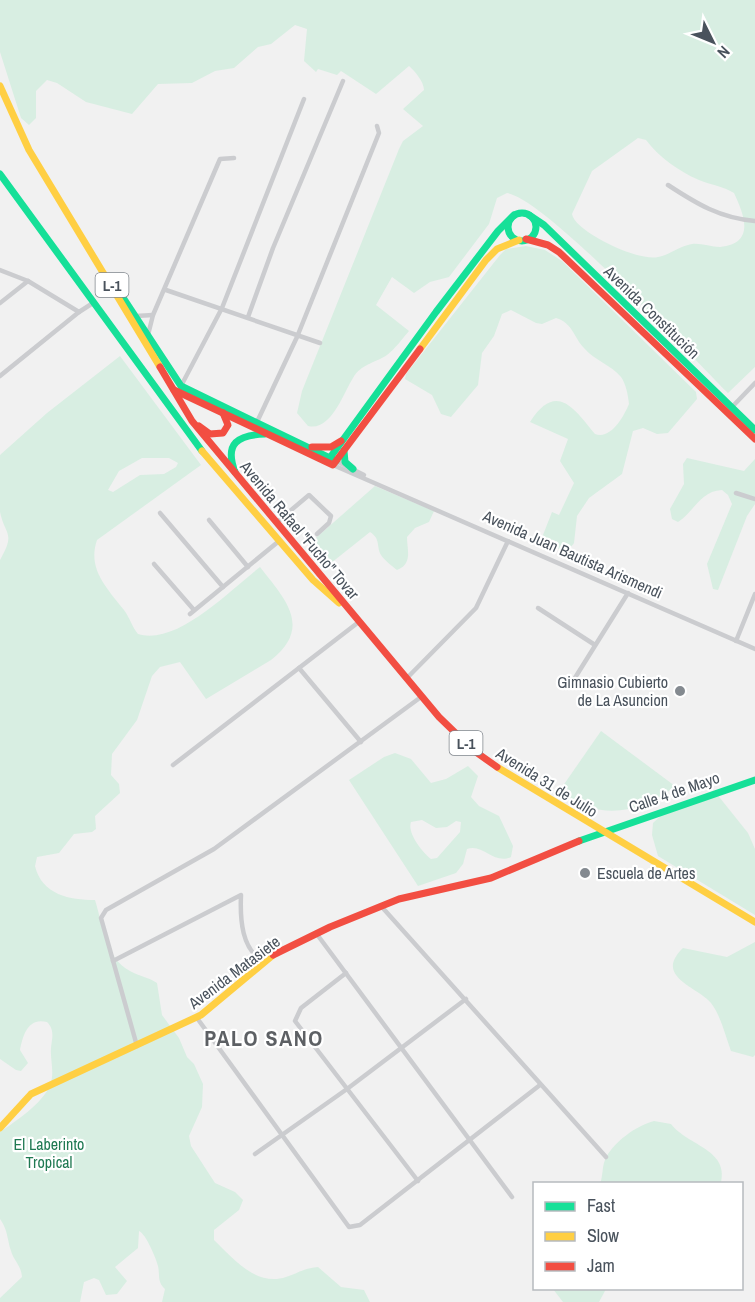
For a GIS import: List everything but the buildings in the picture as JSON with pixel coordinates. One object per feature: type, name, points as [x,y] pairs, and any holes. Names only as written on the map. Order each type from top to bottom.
[{"type":"street","points":[[248,317],[273,248],[343,81]]},
{"type":"street","name":"Avenida Rafael \"Fucho\" Tovar","points":[[0,86],[29,150],[104,271],[171,389],[192,421],[360,621]]},
{"type":"street","points":[[181,386],[222,308],[304,99]]},
{"type":"street","name":"L-1","points":[[0,103],[29,150]]},
{"type":"street","points":[[257,422],[297,337],[379,133],[377,126]]},
{"type":"street","points":[[148,335],[153,315],[166,290],[220,159],[234,159]]},
{"type":"street","name":"Avenida Rafael \"Fucho\" Tovar","points":[[0,174],[205,454],[313,580],[360,621]]},
{"type":"street","points":[[668,185],[715,213],[734,219],[755,221]]},
{"type":"street","points":[[514,215],[508,230],[523,240]]},
{"type":"street","points":[[514,215],[529,215],[536,228],[523,240],[497,249],[486,260],[332,461],[345,437],[498,231],[514,215]]},
{"type":"street","name":"Avenida Constitución","points":[[529,215],[544,225],[755,430]]},
{"type":"street","name":"Avenida Constitución","points":[[523,240],[548,245],[559,252],[755,439]]},
{"type":"street","points":[[0,270],[28,280],[79,312]]},
{"type":"street","name":"L-1","points":[[104,271],[181,386]]},
{"type":"street","points":[[0,303],[28,280]]},
{"type":"street","points":[[166,290],[320,344]]},
{"type":"street","points":[[0,376],[93,303]]},
{"type":"street","points":[[136,316],[153,315]]},
{"type":"street","name":"Avenida Juan Bautista Arismendi","points":[[147,375],[265,434],[353,469],[380,483]]},
{"type":"street","points":[[732,407],[755,383]]},
{"type":"street","name":"Avenida Juan Bautista Arismendi","points":[[181,386],[380,483],[755,649]]},
{"type":"street","name":"L-1","points":[[192,421],[210,434],[219,435],[228,425],[224,413]]},
{"type":"street","points":[[239,479],[232,466],[232,450],[237,439],[246,434],[265,434]]},
{"type":"street","points":[[308,446],[331,447],[345,437]]},
{"type":"street","points":[[344,448],[345,462],[353,469]]},
{"type":"street","points":[[736,493],[755,499]]},
{"type":"street","points":[[276,523],[309,495],[331,516],[329,522],[317,534]]},
{"type":"street","points":[[160,513],[224,586]]},
{"type":"street","points":[[209,520],[248,567]]},
{"type":"street","points":[[154,564],[192,612],[279,541]]},
{"type":"street","points":[[406,679],[476,608],[508,541]]},
{"type":"street","points":[[573,681],[628,593]]},
{"type":"street","points":[[736,641],[755,594]]},
{"type":"street","points":[[538,608],[596,645]]},
{"type":"street","points":[[173,765],[360,621]]},
{"type":"street","name":"Avenida 31 de Julio","points":[[360,621],[448,727],[485,760],[755,922]]},
{"type":"street","points":[[299,668],[361,742]]},
{"type":"street","points":[[137,1046],[101,918],[106,910],[214,849],[422,697]]},
{"type":"street","name":"Calle 4 de Mayo","points":[[601,831],[755,780]]},
{"type":"street","name":"Avenida Matasiete","points":[[0,1128],[32,1094],[197,1018],[277,952],[399,898],[491,878],[601,831]]},
{"type":"street","points":[[113,961],[241,895],[245,938],[251,951],[265,962]]},
{"type":"street","points":[[381,906],[606,1157]]},
{"type":"street","points":[[316,933],[472,1140],[512,1197]]},
{"type":"street","points":[[346,973],[301,1008],[295,1021],[418,1181]]},
{"type":"street","points":[[255,1154],[347,1089],[466,999]]},
{"type":"street","points":[[197,1018],[349,1227],[360,1225],[540,1085]]},
{"type":"green space","points":[[0,0],[755,0],[755,367],[728,393],[585,250],[527,202],[507,193],[497,198],[489,224],[449,277],[430,282],[414,293],[392,277],[376,305],[409,331],[387,355],[356,373],[330,417],[316,426],[308,426],[297,413],[302,391],[399,149],[403,141],[423,126],[403,109],[424,90],[416,74],[409,66],[376,94],[341,71],[337,75],[318,69],[316,72],[304,61],[307,29],[295,25],[271,44],[258,47],[234,68],[215,71],[192,83],[158,84],[132,114],[86,102],[57,83],[47,80],[36,91],[36,118],[29,125],[21,118],[0,52]],"holes":[[[638,138],[646,140],[663,158],[684,172],[734,193],[744,219],[743,235],[738,241],[720,247],[692,244],[662,256],[649,257],[637,255],[609,244],[584,229],[576,221],[572,214],[592,171]]]},
{"type":"green space","points":[[526,246],[545,250],[562,261],[696,392],[697,399],[668,433],[657,434],[643,428],[633,431],[622,474],[589,498],[577,516],[574,543],[563,550],[541,540],[552,512],[559,515],[574,483],[560,461],[568,439],[530,422],[539,410],[548,403],[556,401],[572,408],[595,434],[606,434],[616,426],[629,404],[621,377],[588,352],[562,320],[556,318],[542,324],[536,323],[511,310],[502,314],[494,336],[482,353],[478,385],[451,417],[441,414],[432,395],[405,379],[406,374],[500,255],[506,249]]},
{"type":"green space","name":"El Laberinto Tropical","points":[[120,356],[201,465],[97,540],[95,560],[100,578],[126,613],[138,634],[153,636],[186,624],[202,614],[260,567],[286,602],[293,625],[291,636],[284,648],[271,660],[206,699],[180,662],[160,667],[152,676],[137,720],[112,754],[111,775],[119,784],[120,793],[95,816],[96,829],[92,832],[74,834],[59,853],[37,857],[35,866],[44,884],[50,890],[76,899],[95,900],[106,940],[115,958],[130,971],[157,983],[162,1015],[179,1038],[203,1084],[202,1107],[189,1136],[191,1146],[215,1183],[235,1192],[243,1200],[239,1210],[214,1230],[214,1240],[246,1269],[265,1278],[286,1277],[318,1267],[341,1287],[364,1290],[370,1302],[162,1302],[165,1289],[160,1281],[157,1262],[148,1241],[139,1231],[138,1248],[115,1267],[127,1281],[117,1294],[106,1295],[99,1280],[94,1278],[84,1282],[80,1302],[0,1302],[0,1298],[22,1277],[11,1251],[5,1227],[0,1219],[0,1132],[28,1111],[47,1091],[52,1076],[52,1034],[47,1022],[35,1022],[28,1028],[20,1050],[28,1063],[21,1071],[0,1059],[0,560],[5,551],[8,534],[0,512],[0,455],[47,413]],"holes":[[[142,458],[169,458],[178,463],[176,467],[164,474],[140,475],[113,492],[108,490],[119,471]]]},
{"type":"green space","points":[[687,458],[744,471],[755,459],[755,504],[747,516],[718,590],[713,589],[707,564],[732,504],[728,495],[722,490],[714,491],[703,498],[678,522],[672,519],[670,509],[684,484],[683,464]]},
{"type":"green space","points":[[375,486],[434,511],[429,522],[415,528],[407,537],[408,556],[405,564],[397,570],[387,561],[381,555],[376,537],[370,532],[326,567],[309,544]]},
{"type":"green space","points":[[601,731],[675,786],[647,803],[618,810],[588,807],[558,793]]},
{"type":"green space","points":[[395,753],[411,759],[431,783],[446,779],[468,766],[478,776],[471,797],[479,806],[499,816],[513,846],[511,857],[499,858],[478,849],[467,849],[463,864],[456,873],[418,886],[349,780],[384,757]],"holes":[[[422,820],[436,828],[447,827],[456,821],[461,822],[460,832],[437,858],[431,859],[413,837],[410,826],[411,822]]]},
{"type":"green space","points":[[716,793],[748,833],[755,849],[755,915],[658,856],[652,835],[653,823],[665,812]]},
{"type":"green space","points":[[755,942],[755,1055],[753,1057],[731,1051],[711,1003],[681,980],[675,974],[673,967],[675,958],[683,948],[727,957]]},
{"type":"green space","points":[[654,1121],[671,1124],[713,1155],[722,1172],[721,1182],[601,1182],[605,1160],[613,1147],[647,1123]]},
{"type":"green space","points":[[554,1290],[605,1290],[599,1302],[563,1302]]},
{"type":"traffic: fast","points":[[0,174],[202,451]]},
{"type":"traffic: fast","points":[[522,213],[532,217],[536,227],[532,237],[522,241],[512,237],[508,227],[512,217],[522,213]]},
{"type":"traffic: fast","points":[[329,459],[436,312],[498,231],[514,215]]},
{"type":"traffic: fast","points":[[529,215],[544,225],[755,430]]},
{"type":"traffic: fast","points":[[114,284],[181,386],[336,461]]},
{"type":"traffic: fast","points":[[235,472],[231,454],[236,443],[247,436],[265,434]]},
{"type":"traffic: fast","points":[[344,451],[345,462],[353,469]]},
{"type":"traffic: fast","points":[[579,841],[755,780]]},
{"type":"traffic: slow","points":[[0,86],[29,150],[160,367]]},
{"type":"traffic: slow","points":[[420,349],[486,260],[497,249],[519,240]]},
{"type":"traffic: slow","points":[[202,451],[313,580],[339,603]]},
{"type":"traffic: slow","points":[[497,767],[755,922]]},
{"type":"traffic: slow","points":[[0,1128],[31,1094],[201,1015],[273,955]]},
{"type":"traffic: jam","points":[[526,239],[548,245],[559,252],[755,439]]},
{"type":"traffic: jam","points":[[174,390],[333,465],[420,349]]},
{"type":"traffic: jam","points":[[160,367],[192,421],[439,717],[473,750],[497,767]]},
{"type":"traffic: jam","points":[[199,426],[210,434],[223,433],[228,425],[223,413]]},
{"type":"traffic: jam","points":[[312,447],[331,447],[341,441]]},
{"type":"traffic: jam","points":[[273,955],[330,927],[399,899],[491,878],[579,841]]},
{"type":"place","name":"Gimnasio Cubierto de La Asuncion","points":[[680,691]]},
{"type":"place","name":"Escuela de Artes","points":[[585,873]]},
{"type":"district","name":"PALO SANO","points":[[264,1038]]}]
